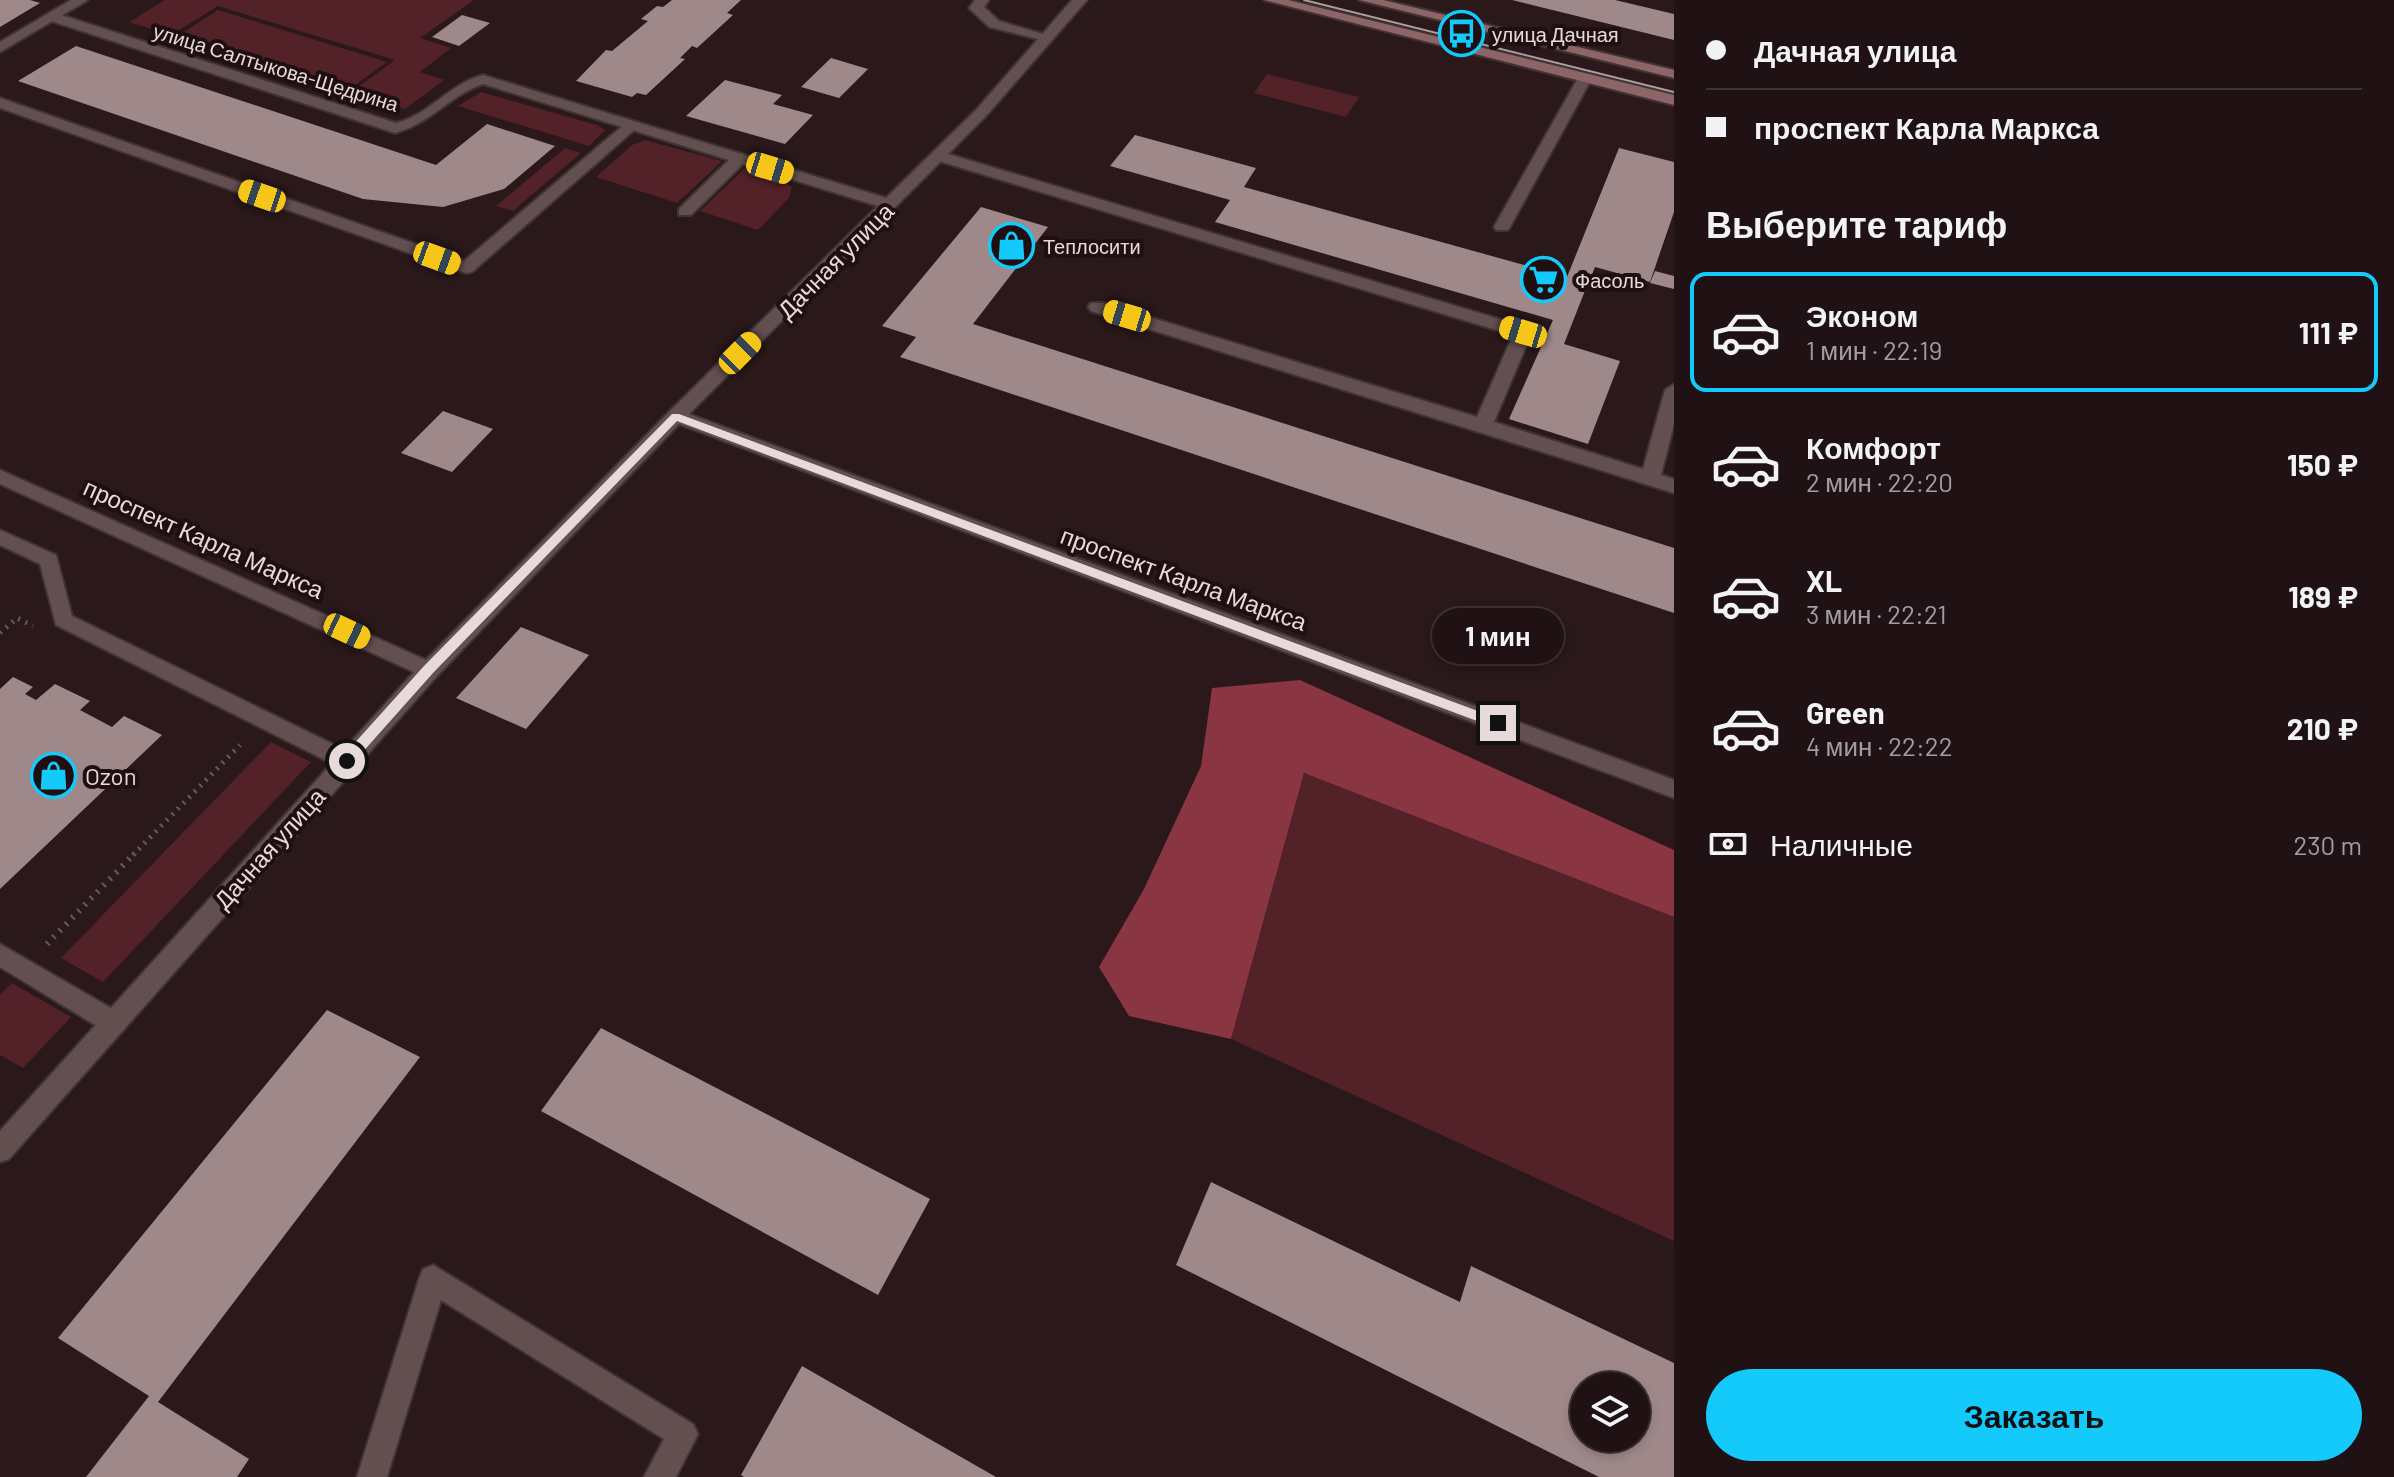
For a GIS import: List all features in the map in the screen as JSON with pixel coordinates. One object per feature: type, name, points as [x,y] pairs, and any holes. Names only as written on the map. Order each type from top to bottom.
[{"type":"main road","points":[[1271,0],[1674,100]]},
{"type":"main road","points":[[1366,0],[1674,74]]},
{"type":"street","points":[[0,48],[81,0]]},
{"type":"street","points":[[982,0],[976,8],[994,24],[1046,37]]},
{"type":"street","name":"Дачная улица","points":[[0,1150],[429,670],[676,416],[981,113],[1080,0]]},
{"type":"street","name":"улица Салтыкова-Щедрина","points":[[53,17],[395,128],[410,126],[466,83],[483,79],[890,205]]},
{"type":"street","points":[[1502,227],[1585,78]]},
{"type":"street","points":[[0,103],[466,268],[632,125]]},
{"type":"street","points":[[938,156],[1523,332],[1483,425]]},
{"type":"street","points":[[685,212],[740,158]]},
{"type":"street","points":[[1097,307],[1674,486]]},
{"type":"street","points":[[1650,479],[1674,390]]},
{"type":"street","name":"проспект Карла Маркса","points":[[676,416],[1674,789]]},
{"type":"street","name":"проспект Карла Маркса","points":[[0,476],[429,670]]},
{"type":"street","points":[[0,537],[49,560],[63,620],[347,761]]},
{"type":"street","points":[[7,958],[114,1023]]},
{"type":"street","points":[[372,1477],[433,1279],[683,1434],[659,1477]]},
{"type":"path","points":[[0,633],[17,618],[45,632]]},
{"type":"path","points":[[7,958],[43,949],[249,737]]},
{"type":"shaded area","points":[[165,0],[474,0],[420,38],[451,48],[420,72],[444,80],[405,109],[351,92],[395,60],[218,6],[171,35],[129,22]]},
{"type":"shaded area","points":[[218,10],[387,62],[347,91],[176,37]]},
{"type":"shaded area","points":[[1267,74],[1359,97],[1346,117],[1254,93]]},
{"type":"shaded area","points":[[481,92],[597,125],[605,130],[589,146],[458,106]]},
{"type":"shaded area","points":[[645,140],[722,161],[677,203],[596,177],[632,145]]},
{"type":"shaded area","points":[[565,148],[581,153],[513,211],[496,206]]},
{"type":"shaded area","points":[[745,168],[778,178],[792,187],[789,198],[758,230],[700,211]]},
{"type":"shaded area","points":[[1300,680],[1674,850],[1674,917],[1304,773],[1231,1039],[1129,1016],[1099,967],[1144,889],[1201,766],[1212,688]]},
{"type":"shaded area","points":[[271,742],[311,762],[103,982],[61,958]]},
{"type":"shaded area","points":[[1304,773],[1674,917],[1674,1241],[1231,1039]]},
{"type":"shaded area","points":[[12,983],[71,1017],[23,1068],[0,1055],[0,995]]},
{"type":"building","points":[[0,0],[30,0],[40,3],[0,27]]},
{"type":"building","points":[[672,0],[741,0],[727,13],[733,15],[697,48],[692,46],[680,58],[685,59],[646,95],[637,93],[632,97],[576,81],[606,50],[612,51],[648,21],[641,19],[657,6],[663,7]]},
{"type":"building","points":[[1512,0],[1615,0],[1674,14],[1674,40]]},
{"type":"building","points":[[462,15],[490,23],[459,46],[432,37]]},
{"type":"building","points":[[76,46],[436,165],[487,124],[555,146],[504,189],[443,207],[363,199],[18,81]]},
{"type":"building","points":[[831,58],[868,69],[839,98],[801,87]]},
{"type":"building","points":[[725,80],[782,95],[773,104],[813,115],[785,144],[686,116]]},
{"type":"building","points":[[1135,135],[1256,168],[1244,187],[1567,277],[1619,148],[1674,162],[1674,212],[1650,282],[1595,267],[1589,282],[1574,278],[1588,283],[1564,344],[1620,361],[1588,444],[1509,419],[1553,320],[1215,222],[1230,200],[1110,166]]},
{"type":"building","points":[[981,207],[1048,227],[973,324],[1674,548],[1674,613],[900,357],[916,337],[882,326]]},
{"type":"building","points":[[1655,271],[1674,276],[1674,289],[1650,283]]},
{"type":"building","points":[[443,411],[493,429],[452,472],[401,453]]},
{"type":"building","points":[[521,627],[589,655],[526,729],[456,698]]},
{"type":"building","points":[[13,677],[33,687],[25,694],[36,700],[55,684],[90,701],[80,710],[112,727],[124,716],[162,735],[0,889],[0,689]]},
{"type":"building","points":[[327,1010],[420,1057],[158,1402],[249,1459],[237,1477],[86,1477],[149,1396],[58,1338]]},
{"type":"building","points":[[601,1028],[930,1199],[878,1295],[541,1111]]},
{"type":"building","points":[[1211,1182],[1460,1302],[1471,1266],[1674,1363],[1674,1477],[1599,1477],[1176,1265]]},
{"type":"building","points":[[802,1366],[996,1477],[744,1477],[741,1475]]},
{"type":"tram line","points":[[1304,0],[1674,92]]},
{"type":"place","name":"улица Дачная","points":[[1461,34]]},
{"type":"place","name":"Теплосити","points":[[1012,246]]},
{"type":"place","name":"Фасоль","points":[[1544,280]]},
{"type":"place","name":"Ozon","points":[[54,775]]},
{"type":"route","points":[[347,761],[429,670],[676,416],[1498,723]]}]
